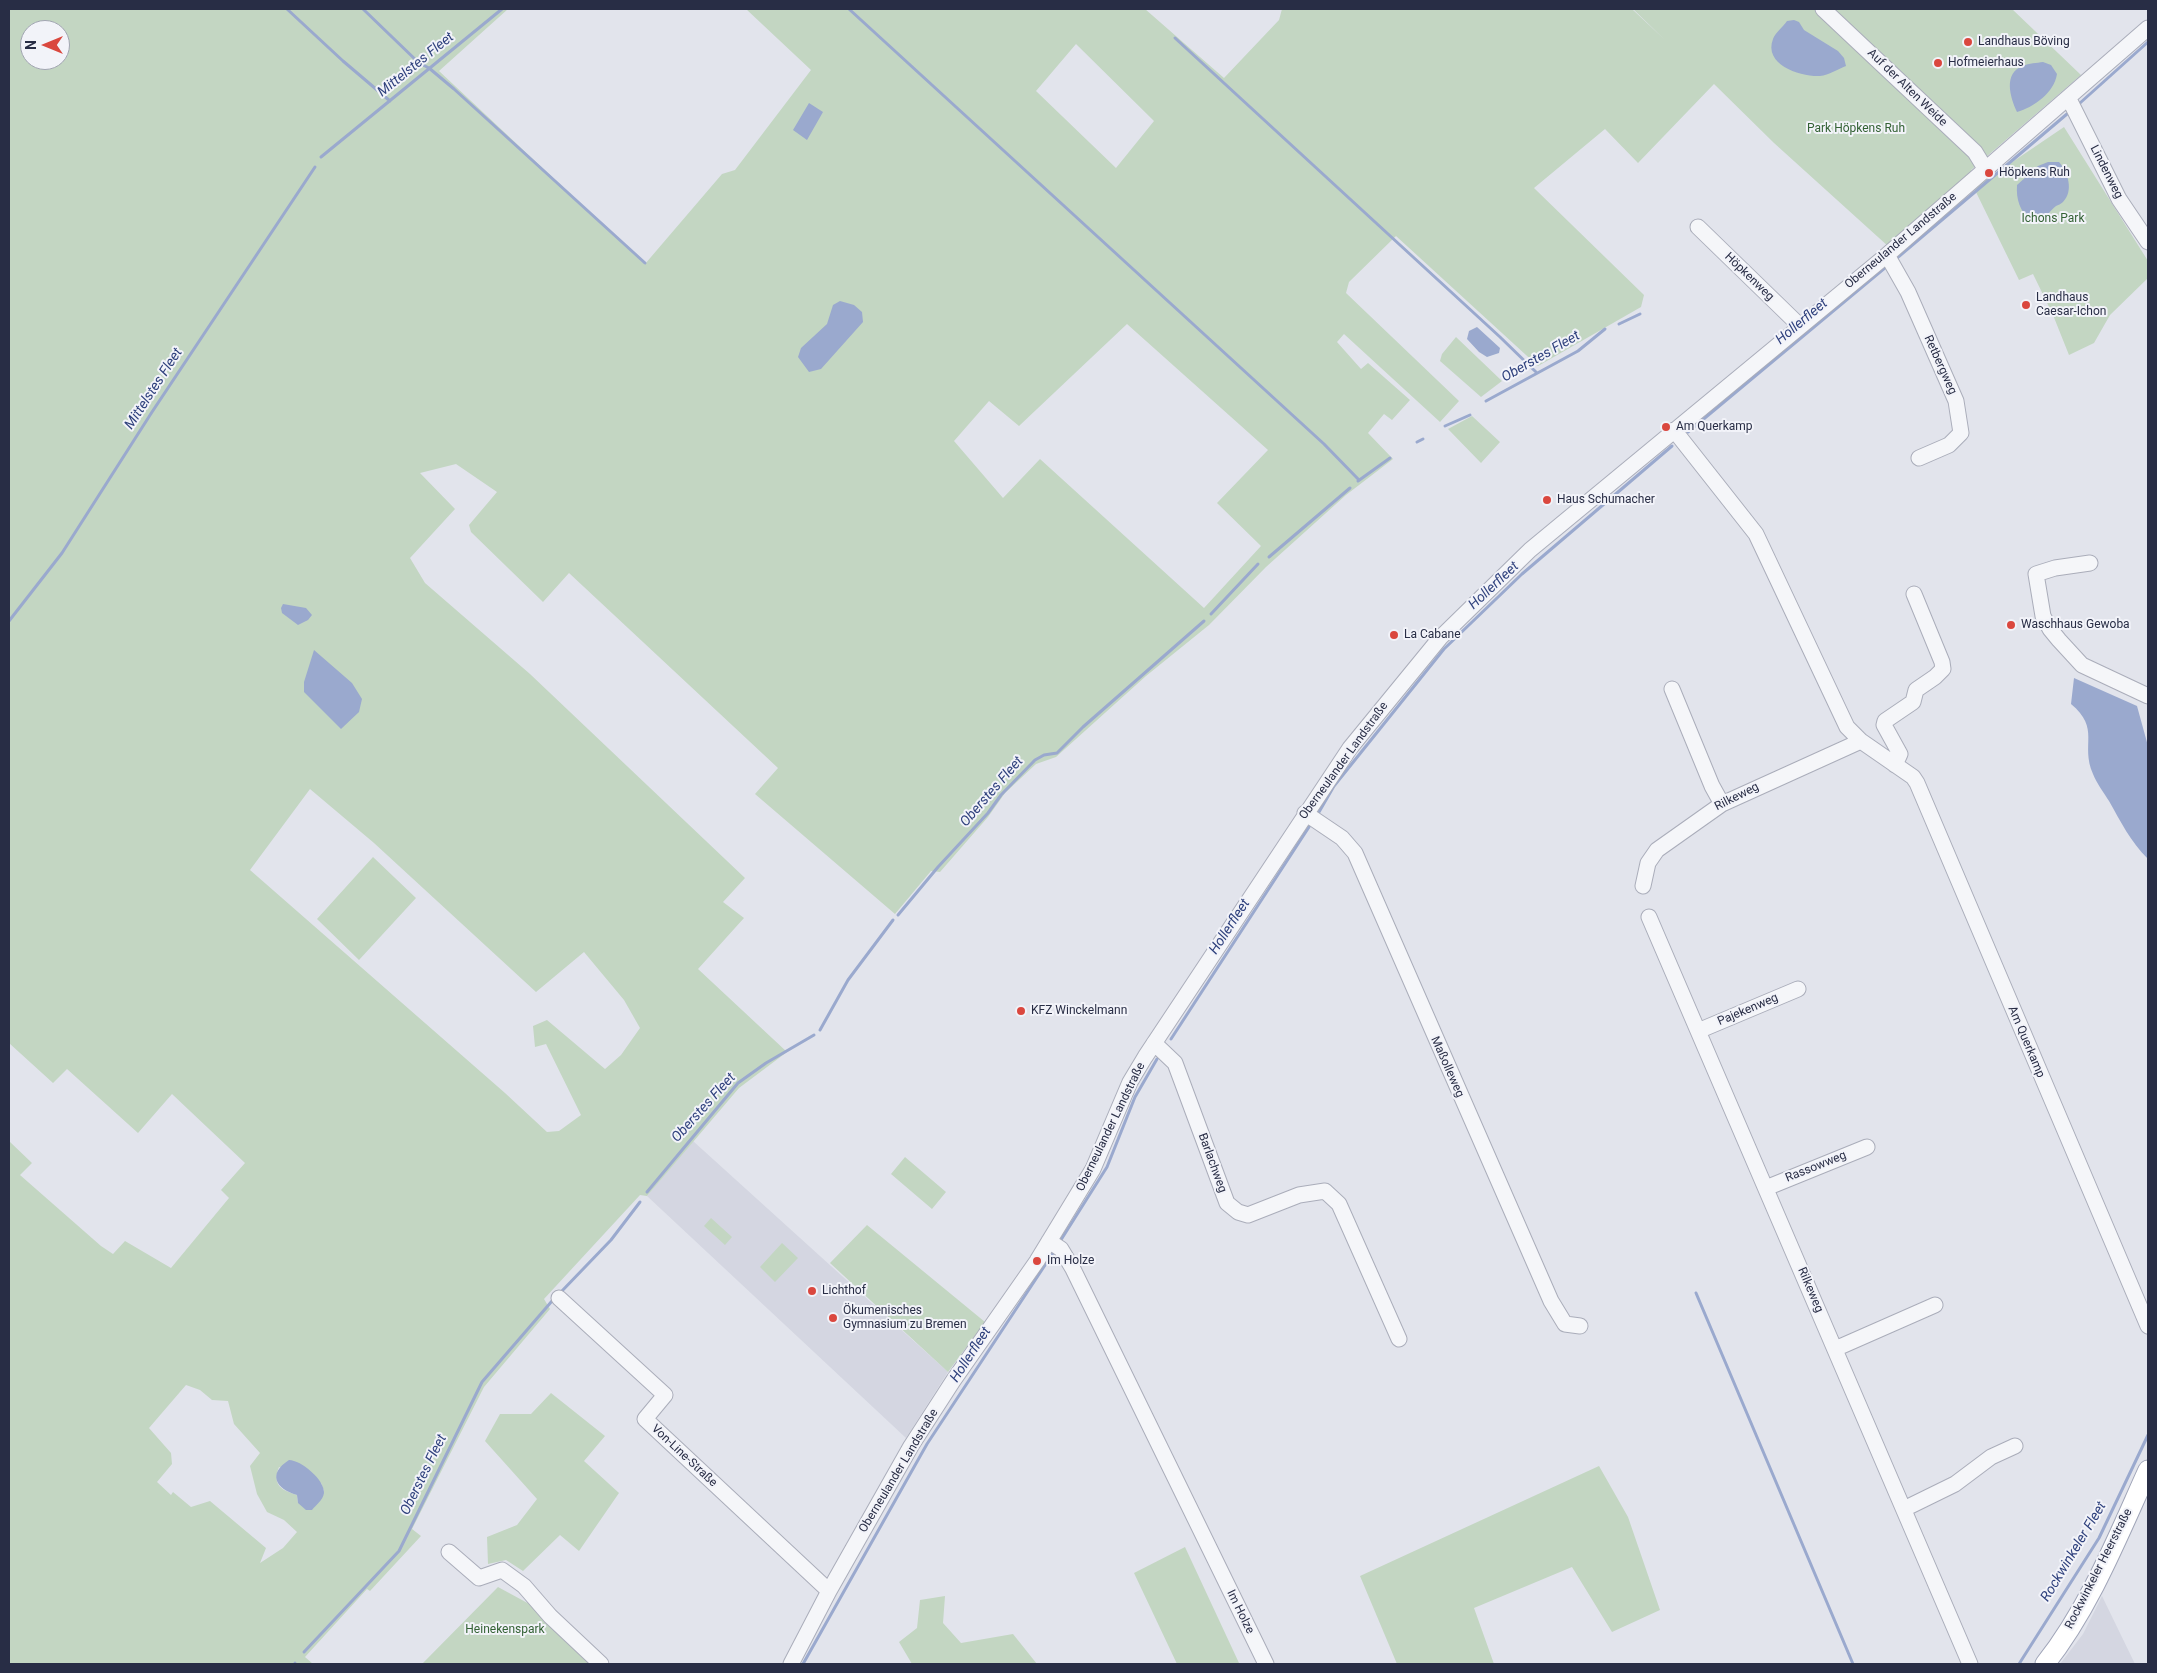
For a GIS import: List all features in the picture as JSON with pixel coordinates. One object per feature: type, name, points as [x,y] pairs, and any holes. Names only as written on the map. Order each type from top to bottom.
[{"type":"main road","name":"Rockwinkeler Heerstraße","points":[[2046,1664],[2076,1619],[2148,1470]]},
{"type":"street","name":"Auf der Alten Weide","points":[[1824,9],[1975,152],[1986,170]]},
{"type":"street","name":"Oberneulander Landstraße","points":[[791,1664],[912,1446],[953,1381],[1055,1245],[1092,1169],[1130,1082],[1154,1043],[1305,814],[1366,728],[1440,638],[1530,550],[1887,255],[2069,99],[2148,28]]},
{"type":"street","name":"Lindenweg","points":[[2069,99],[2120,198],[2148,242]]},
{"type":"street","name":"Höpkenweg","points":[[1698,227],[1800,326]]},
{"type":"street","name":"Retbergweg","points":[[1887,255],[1908,292],[1956,401],[1961,433],[1949,446],[1919,458]]},
{"type":"street","name":"Am Querkamp","points":[[1674,430],[1756,534],[1832,698],[1848,727],[1861,741],[1913,778],[1917,783],[2148,1326]]},
{"type":"street","points":[[2090,563],[2055,568],[2036,574],[2043,616],[2050,630],[2082,665],[2148,696]]},
{"type":"street","points":[[1895,766],[1900,754],[1884,725],[1886,721],[1913,702],[1916,690],[1943,669],[1942,662],[1914,594]]},
{"type":"street","points":[[1672,689],[1712,786],[1722,804]]},
{"type":"street","name":"Rilkeweg","points":[[1643,886],[1648,863],[1657,850],[1722,804],[1861,741]]},
{"type":"street","name":"Maßolleweg","points":[[1305,814],[1342,838],[1354,853],[1551,1301],[1565,1324],[1580,1326]]},
{"type":"street","name":"Rilkeweg","points":[[1649,917],[1970,1664]]},
{"type":"street","name":"Pajekenweg","points":[[1698,1031],[1798,989]]},
{"type":"street","name":"Barlachweg","points":[[1154,1043],[1175,1062],[1227,1204],[1238,1212],[1248,1215],[1299,1195],[1325,1191],[1339,1204],[1399,1339]]},
{"type":"street","name":"Rassowweg","points":[[1766,1188],[1867,1147]]},
{"type":"street","name":"Im Holze","points":[[1055,1245],[1074,1269],[1266,1664]]},
{"type":"street","name":"Von-Line-Straße","points":[[559,1298],[665,1395],[645,1418],[830,1592]]},
{"type":"street","points":[[1835,1349],[1935,1306]]},
{"type":"street","points":[[1904,1509],[1955,1484],[1991,1457],[2015,1446]]},
{"type":"street","points":[[449,1552],[479,1578],[502,1570],[524,1586],[550,1616],[601,1664]]},
{"type":"shaded area","name":"Ökumenisches Gymnasium zu Bremen","points":[[693,1141],[948,1372],[906,1438],[647,1196]]},
{"type":"shaded area","points":[[2102,1596],[2135,1664],[2060,1664],[2083,1634]]},
{"type":"green space","name":"Park Höpkens Ruh","points":[[9,9],[508,9],[439,71],[645,264],[722,174],[735,170],[811,70],[746,9],[1145,9],[1224,78],[1279,20],[1282,9],[1632,9],[1665,40],[1633,9],[2012,9],[2081,75],[1971,170],[1973,174],[1889,247],[1774,143],[1714,84],[1638,163],[1605,129],[1534,188],[1644,295],[1641,307],[1538,366],[1396,236],[1349,282],[1346,293],[1459,401],[1440,422],[1344,334],[1337,342],[1361,369],[1368,363],[1410,400],[1392,420],[1384,414],[1368,433],[1393,459],[1346,495],[1266,567],[1209,625],[1146,676],[1056,757],[1036,764],[1005,793],[988,817],[940,872],[931,871],[895,914],[755,794],[778,768],[569,573],[543,602],[471,532],[469,525],[497,492],[456,464],[420,473],[455,509],[410,558],[425,583],[530,674],[745,878],[723,902],[744,918],[698,969],[787,1052],[739,1088],[647,1196],[640,1195],[544,1299],[550,1309],[484,1387],[412,1529],[421,1536],[370,1591],[367,1589],[305,1657],[313,1664],[9,1664],[9,1141],[32,1163],[20,1175],[101,1246],[113,1254],[125,1241],[171,1268],[229,1198],[221,1190],[245,1163],[172,1094],[138,1133],[67,1069],[53,1083],[9,1043]],"holes":[[[1076,44],[1154,121],[1116,168],[1036,91]],[[1127,324],[1268,450],[1217,503],[1261,546],[1204,608],[1040,459],[1003,498],[954,441],[989,401],[1019,426]],[[310,789],[374,843],[536,992],[584,952],[624,1000],[640,1028],[621,1055],[605,1069],[547,1020],[533,1026],[535,1047],[546,1044],[581,1115],[559,1131],[547,1132],[250,870]],[[186,1385],[200,1390],[212,1400],[228,1401],[234,1424],[260,1453],[250,1466],[257,1494],[267,1512],[284,1520],[297,1532],[283,1548],[260,1563],[266,1548],[210,1501],[191,1507],[173,1492],[171,1495],[157,1482],[172,1464],[171,1453],[149,1428]],[[279,1467],[321,1483],[324,1491],[298,1503],[297,1495],[279,1486],[277,1473]]]},
{"type":"green space","name":"Ichons Park","points":[[2064,127],[2148,261],[2148,278],[2110,315],[2094,343],[2069,355],[2053,315],[2033,274],[2019,280],[1974,188]]},
{"type":"green space","points":[[1456,337],[1502,381],[1481,397],[1440,361],[1442,354]]},
{"type":"green space","points":[[1472,416],[1500,442],[1481,463],[1448,429]]},
{"type":"green space","points":[[373,857],[416,898],[359,960],[317,919]]},
{"type":"green space","points":[[905,1157],[946,1192],[932,1209],[891,1174]]},
{"type":"green space","points":[[711,1218],[732,1237],[725,1245],[704,1226]]},
{"type":"green space","points":[[867,1225],[985,1322],[948,1372],[830,1263]]},
{"type":"green space","points":[[782,1243],[798,1258],[775,1282],[760,1267]]},
{"type":"green space","points":[[551,1393],[605,1436],[584,1461],[619,1493],[579,1551],[560,1535],[523,1571],[506,1560],[488,1564],[487,1537],[517,1525],[537,1499],[485,1441],[500,1414],[531,1414]]},
{"type":"green space","points":[[1599,1466],[1628,1517],[1660,1610],[1612,1632],[1572,1567],[1474,1608],[1494,1664],[1397,1664],[1360,1576]]},
{"type":"green space","points":[[1185,1547],[1240,1664],[1177,1664],[1134,1573]]},
{"type":"green space","name":"Heinekenspark","points":[[498,1587],[533,1606],[592,1664],[422,1664]]},
{"type":"green space","points":[[945,1596],[943,1623],[961,1643],[1013,1634],[1037,1664],[912,1664],[899,1642],[917,1628],[920,1600]]},
{"type":"water","points":[[1794,20],[1799,22],[1804,30],[1838,51],[1844,58],[1846,66],[1820,76],[1812,76],[1794,72],[1778,62],[1773,56],[1771,48],[1773,39],[1787,21]]},
{"type":"water","points":[[2043,62],[2051,65],[2057,74],[2052,87],[2036,103],[2017,112],[2010,86],[2013,74],[2017,69],[2025,65]]},
{"type":"water","points":[[809,103],[823,112],[807,140],[793,130]]},
{"type":"water","points":[[2048,162],[2059,162],[2062,166],[2067,176],[2068,193],[2063,202],[2045,217],[2040,220],[2030,221],[2019,204],[2017,185],[2038,166]]},
{"type":"water","points":[[840,301],[854,305],[862,312],[863,322],[821,369],[809,372],[798,357],[801,348],[827,324],[833,305]]},
{"type":"water","points":[[1477,327],[1500,348],[1499,353],[1487,357],[1479,352],[1467,339],[1469,331]]},
{"type":"water","points":[[283,604],[306,608],[312,615],[308,620],[298,625],[282,613],[281,608]]},
{"type":"water","points":[[314,650],[352,683],[362,699],[359,712],[341,729],[304,692],[304,682]]},
{"type":"water","points":[[2074,678],[2137,706],[2148,746],[2148,859],[2126,831],[2093,774],[2088,754],[2088,729],[2080,713],[2071,704]]},
{"type":"water","points":[[289,1460],[306,1467],[321,1482],[324,1493],[312,1510],[306,1510],[298,1503],[297,1495],[279,1485],[276,1476],[278,1471]]},
{"type":"waterway","points":[[287,9],[390,101]]},
{"type":"waterway","points":[[363,9],[419,63],[429,68],[454,89],[645,263]]},
{"type":"waterway","name":"Mittelstes Fleet","points":[[321,157],[502,9]]},
{"type":"waterway","points":[[849,9],[1324,444],[1359,480]]},
{"type":"waterway","points":[[1175,38],[1537,373]]},
{"type":"waterway","name":"Hollerfleet","points":[[2080,103],[2148,42]]},
{"type":"waterway","name":"Hollerfleet","points":[[1897,258],[2067,114]]},
{"type":"waterway","name":"Mittelstes Fleet","points":[[9,621],[62,553],[152,412],[315,167]]},
{"type":"waterway","name":"Hollerfleet","points":[[1688,432],[1886,267]]},
{"type":"waterway","name":"Oberstes Fleet","points":[[1619,324],[1640,314]]},
{"type":"waterway","name":"Oberstes Fleet","points":[[1486,401],[1578,351],[1605,329]]},
{"type":"waterway","name":"Oberstes Fleet","points":[[1445,426],[1470,415]]},
{"type":"waterway","name":"Oberstes Fleet","points":[[1417,442],[1423,439]]},
{"type":"waterway","name":"Hollerfleet","points":[[1319,812],[1334,786],[1444,649],[1522,574],[1672,446]]},
{"type":"waterway","name":"Oberstes Fleet","points":[[1358,481],[1390,458]]},
{"type":"waterway","name":"Oberstes Fleet","points":[[1269,557],[1350,488]]},
{"type":"waterway","name":"Oberstes Fleet","points":[[1211,614],[1258,564]]},
{"type":"waterway","name":"Oberstes Fleet","points":[[898,915],[938,867],[988,813],[1001,795],[1035,760],[1044,755],[1057,753],[1083,727],[1204,621]]},
{"type":"waterway","name":"Hollerfleet","points":[[1171,1039],[1309,827]]},
{"type":"waterway","name":"Oberstes Fleet","points":[[820,1030],[848,980],[893,920]]},
{"type":"waterway","name":"Oberstes Fleet","points":[[647,1192],[738,1083],[766,1063],[814,1035]]},
{"type":"waterway","name":"Hollerfleet","points":[[1059,1243],[1107,1167],[1135,1097],[1157,1059]]},
{"type":"waterway","name":"Oberstes Fleet","points":[[560,1293],[611,1240],[640,1202]]},
{"type":"waterway","name":"Hollerfleet","points":[[803,1664],[927,1444],[1055,1250]]},
{"type":"waterway","points":[[1696,1293],[1853,1664]]},
{"type":"waterway","name":"Oberstes Fleet","points":[[304,1652],[399,1551],[482,1382],[552,1301]]},
{"type":"waterway","name":"Rockwinkeler Fleet","points":[[2019,1664],[2099,1538],[2148,1435]]},
{"type":"place","name":"Landhaus Böving","points":[[1968,42]]},
{"type":"place","name":"Hofmeierhaus","points":[[1938,63]]},
{"type":"place","name":"Höpkens Ruh","points":[[1989,173]]},
{"type":"place","name":"Landhaus Caesar-Ichon","points":[[2026,305]]},
{"type":"place","name":"Am Querkamp","points":[[1666,427]]},
{"type":"place","name":"Haus Schumacher","points":[[1547,500]]},
{"type":"place","name":"Waschhaus Gewoba","points":[[2011,625]]},
{"type":"place","name":"La Cabane","points":[[1394,635]]},
{"type":"place","name":"KFZ Winckelmann","points":[[1021,1011]]},
{"type":"place","name":"Im Holze","points":[[1037,1261]]},
{"type":"place","name":"Lichthof","points":[[812,1291]]},
{"type":"place","name":"Ökumenisches Gymnasium zu Bremen","points":[[833,1318]]}]
